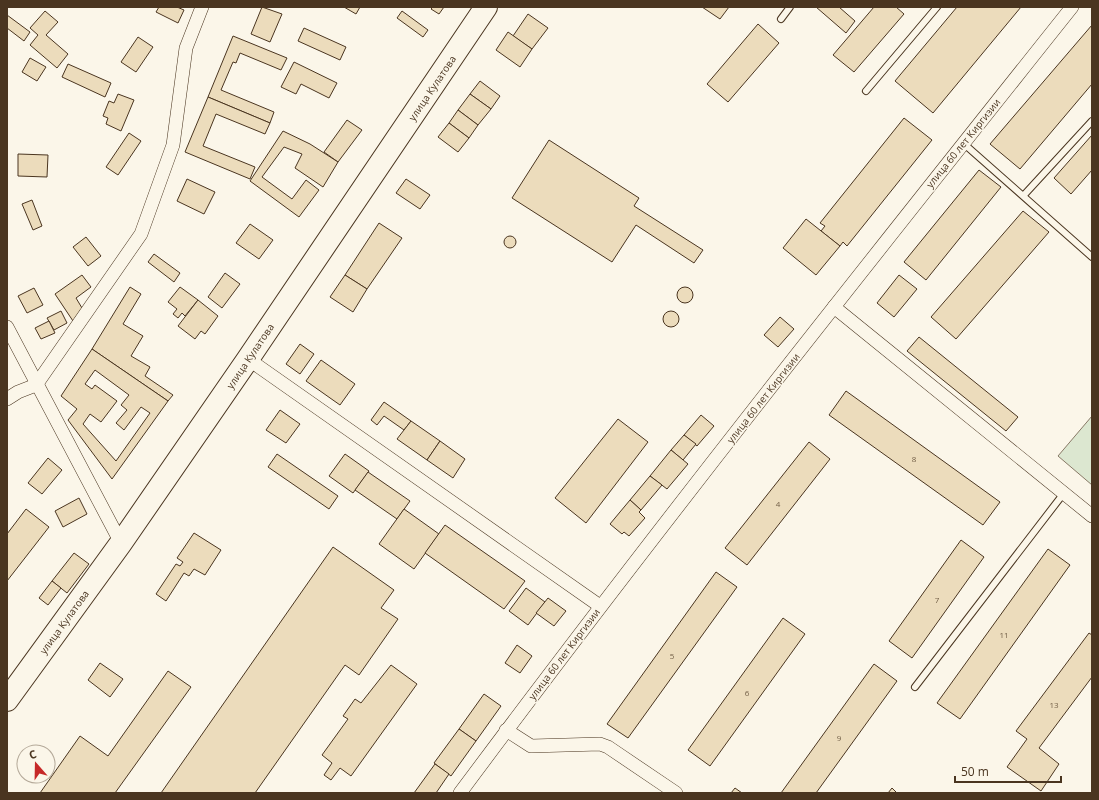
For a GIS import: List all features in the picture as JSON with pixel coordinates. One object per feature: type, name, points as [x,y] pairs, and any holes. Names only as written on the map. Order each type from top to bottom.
[{"type":"highway","name":"улица Кулатова","points":[[7,700],[121,543],[248,359],[486,7]]},
{"type":"street","points":[[7,399],[18,392],[36,385],[141,234],[173,145],[186,48],[202,7]]},
{"type":"street","name":"улица 60 лет Киргизии","points":[[460,793],[600,606],[834,307],[1072,7]]},
{"type":"street","points":[[834,307],[1092,516]]},
{"type":"street","points":[[7,327],[36,385],[121,543]]},
{"type":"street","points":[[248,359],[600,606]]},
{"type":"street","points":[[506,730],[531,746],[600,744],[608,747],[676,793]]},
{"type":"lane","points":[[781,19],[790,7]]},
{"type":"lane","points":[[866,91],[937,7]]},
{"type":"lane","points":[[1024,195],[1092,121]]},
{"type":"lane","points":[[964,143],[1092,257]]},
{"type":"lane","points":[[915,687],[1064,493]]},
{"type":"green space","points":[[1092,416],[1092,485],[1058,456]]},
{"type":"building","points":[[159,7],[177,7],[184,10],[178,23],[156,12]]},
{"type":"building","points":[[262,7],[282,14],[270,42],[251,34]]},
{"type":"building","points":[[344,7],[360,7],[356,14]]},
{"type":"building","points":[[433,7],[444,7],[439,14],[431,9]]},
{"type":"building","points":[[702,7],[729,7],[720,19]]},
{"type":"building","points":[[816,7],[839,7],[855,21],[846,33]]},
{"type":"building","points":[[874,7],[896,7],[904,14],[854,72],[833,55]]},
{"type":"building","points":[[957,7],[1021,7],[933,113],[895,81]]},
{"type":"building","points":[[45,11],[58,22],[46,35],[68,54],[57,68],[30,45],[38,35],[30,28]]},
{"type":"building","points":[[402,11],[428,30],[423,37],[397,18]]},
{"type":"building","points":[[528,14],[548,28],[532,49],[513,36]]},
{"type":"building","points":[[7,15],[30,32],[24,41],[7,28]]},
{"type":"building","points":[[758,24],[779,43],[728,102],[707,84]]},
{"type":"building","points":[[1092,25],[1092,84],[1020,169],[990,144]]},
{"type":"building","points":[[304,28],[346,47],[340,60],[298,41]]},
{"type":"building","points":[[508,32],[532,49],[520,67],[496,50]]},
{"type":"building","points":[[233,36],[287,58],[281,70],[240,53],[236,63],[233,62],[221,90],[274,112],[270,123],[208,97]]},
{"type":"building","points":[[138,37],[153,47],[136,72],[121,62]]},
{"type":"building","points":[[30,58],[46,67],[37,81],[22,72]]},
{"type":"building","points":[[294,62],[337,83],[329,98],[301,84],[296,94],[281,87]]},
{"type":"building","points":[[68,64],[111,83],[105,97],[62,77]]},
{"type":"building","points":[[480,81],[500,96],[491,109],[470,94]]},
{"type":"building","points":[[118,94],[134,100],[121,131],[106,124],[108,118],[103,116],[109,101],[114,103]]},
{"type":"building","points":[[470,94],[491,109],[478,125],[458,110]]},
{"type":"building","points":[[208,97],[270,123],[265,134],[216,114],[203,146],[255,167],[250,179],[185,152]]},
{"type":"building","points":[[458,110],[478,125],[469,138],[449,123]]},
{"type":"building","points":[[904,118],[932,140],[847,246],[843,242],[840,246],[821,231],[825,226],[820,223]]},
{"type":"building","points":[[347,120],[362,130],[338,162],[324,152]]},
{"type":"building","points":[[449,123],[469,138],[458,152],[438,137]]},
{"type":"building","points":[[283,131],[310,144],[338,162],[323,187],[295,168],[302,154],[284,147],[262,177],[292,199],[306,180],[319,190],[299,217],[250,181]]},
{"type":"building","points":[[129,133],[141,141],[118,175],[106,167]]},
{"type":"building","points":[[1092,135],[1092,170],[1071,194],[1054,178]]},
{"type":"building","points":[[549,140],[639,198],[634,206],[703,250],[694,263],[636,225],[612,262],[512,198]]},
{"type":"building","points":[[18,154],[48,155],[47,177],[18,176]]},
{"type":"building","points":[[979,170],[1001,187],[926,280],[904,262]]},
{"type":"building","points":[[187,179],[215,192],[204,214],[177,201]]},
{"type":"building","points":[[406,179],[430,195],[420,209],[396,193]]},
{"type":"building","points":[[32,200],[42,226],[33,230],[22,204]]},
{"type":"building","points":[[1023,211],[1049,232],[956,339],[931,317]]},
{"type":"building","points":[[806,219],[840,246],[816,275],[783,248]]},
{"type":"building","points":[[379,223],[402,238],[367,289],[345,275]]},
{"type":"building","points":[[250,224],[273,240],[259,259],[236,243]]},
{"type":"building","points":[[508,236],[512,236],[516,242],[512,248],[508,248],[504,244],[504,240]]},
{"type":"building","points":[[86,237],[101,256],[88,266],[73,247]]},
{"type":"building","points":[[154,254],[180,273],[174,282],[148,262]]},
{"type":"building","points":[[225,273],[240,284],[222,308],[208,297]]},
{"type":"building","points":[[82,275],[91,287],[76,298],[82,308],[73,321],[55,294]]},
{"type":"building","points":[[345,275],[367,289],[353,312],[330,297]]},
{"type":"building","points":[[899,275],[917,289],[894,317],[877,303]]},
{"type":"building","points":[[130,287],[141,294],[123,324],[143,336],[131,356],[150,367],[145,376],[173,395],[168,401],[92,349]]},
{"type":"building","points":[[180,287],[198,300],[185,316],[182,313],[178,318],[173,314],[177,309],[168,302]]},
{"type":"building","points":[[685,287],[691,289],[693,295],[691,301],[685,303],[679,301],[677,295],[679,289]]},
{"type":"building","points":[[34,288],[43,305],[27,313],[18,296]]},
{"type":"building","points":[[198,300],[218,316],[205,334],[201,331],[195,339],[178,326]]},
{"type":"building","points":[[61,311],[67,323],[54,330],[47,318]]},
{"type":"building","points":[[671,311],[677,313],[679,319],[677,325],[671,327],[665,325],[663,319],[665,313]]},
{"type":"building","points":[[780,317],[794,329],[778,347],[764,335]]},
{"type":"building","points":[[49,321],[55,333],[41,339],[35,328]]},
{"type":"building","points":[[919,337],[1018,417],[1006,431],[907,351]]},
{"type":"building","points":[[300,344],[314,354],[300,374],[286,364]]},
{"type":"building","points":[[92,349],[168,401],[112,479],[68,420],[77,409],[61,396]],"holes":[[[95,370],[129,395],[121,405],[127,410],[116,423],[124,430],[141,407],[150,413],[116,461],[83,424],[90,414],[101,422],[117,401],[95,385],[92,389],[85,384]]]},
{"type":"building","points":[[321,360],[355,384],[340,405],[306,381]]},
{"type":"building","points":[[846,391],[1000,502],[983,525],[829,415]]},
{"type":"building","points":[[384,402],[411,421],[404,430],[384,416],[377,425],[371,420]]},
{"type":"building","points":[[280,410],[300,424],[286,443],[266,430]]},
{"type":"building","points":[[701,415],[714,426],[697,446],[684,435]]},
{"type":"building","points":[[618,419],[648,442],[586,523],[555,498]]},
{"type":"building","points":[[411,421],[440,441],[427,460],[397,439]]},
{"type":"building","points":[[684,435],[696,444],[683,460],[671,450]]},
{"type":"building","points":[[440,441],[465,459],[453,478],[427,460]]},
{"type":"building","points":[[809,442],[830,459],[747,565],[725,548]]},
{"type":"building","points":[[671,450],[688,464],[667,489],[650,476]]},
{"type":"building","points":[[277,454],[338,496],[329,509],[268,467]]},
{"type":"building","points":[[345,454],[369,471],[353,493],[329,476]]},
{"type":"building","points":[[48,458],[62,470],[42,494],[28,483]]},
{"type":"building","points":[[368,472],[410,501],[397,519],[355,490]]},
{"type":"building","points":[[650,476],[662,485],[641,510],[630,500]]},
{"type":"building","points":[[79,498],[87,514],[63,527],[55,511]]},
{"type":"building","points":[[630,500],[641,510],[639,512],[645,518],[629,536],[624,532],[622,534],[610,524]]},
{"type":"building","points":[[26,509],[49,527],[7,581],[7,534]]},
{"type":"building","points":[[404,509],[439,534],[414,569],[379,544]]},
{"type":"building","points":[[445,525],[525,581],[504,609],[425,553]]},
{"type":"building","points":[[194,533],[221,550],[205,575],[194,569],[189,576],[184,573],[166,601],[156,594],[176,564],[180,566],[183,562],[177,558]]},
{"type":"building","points":[[961,540],[984,557],[912,658],[889,641]]},
{"type":"building","points":[[333,547],[394,590],[381,608],[398,619],[359,675],[345,665],[255,793],[161,793]]},
{"type":"building","points":[[1048,549],[1070,565],[960,719],[937,703]]},
{"type":"building","points":[[74,553],[89,564],[67,593],[52,581]]},
{"type":"building","points":[[716,572],[737,587],[628,738],[607,724]]},
{"type":"building","points":[[52,581],[61,588],[48,605],[39,598]]},
{"type":"building","points":[[526,588],[545,602],[528,625],[509,611]]},
{"type":"building","points":[[548,598],[566,611],[554,626],[536,613]]},
{"type":"building","points":[[783,618],[805,634],[710,766],[688,750]]},
{"type":"building","points":[[1089,633],[1092,635],[1092,677],[1039,748],[1059,764],[1041,791],[1007,767],[1027,739],[1016,731]]},
{"type":"building","points":[[517,645],[532,656],[520,673],[505,663]]},
{"type":"building","points":[[100,663],[123,679],[110,697],[88,680]]},
{"type":"building","points":[[874,664],[897,681],[816,793],[781,793]]},
{"type":"building","points":[[391,665],[417,684],[351,776],[340,768],[331,780],[324,775],[332,763],[322,755],[348,719],[343,716],[355,699],[361,703]]},
{"type":"building","points":[[168,671],[191,687],[115,793],[40,793],[46,784],[56,784],[56,770],[80,736],[108,756]]},
{"type":"building","points":[[484,694],[501,706],[476,741],[459,729]]},
{"type":"building","points":[[459,729],[476,741],[451,776],[434,763]]},
{"type":"building","points":[[435,764],[449,774],[436,793],[414,793]]},
{"type":"building","points":[[735,788],[742,793],[731,793]]},
{"type":"building","points":[[892,788],[897,793],[888,793]]}]
